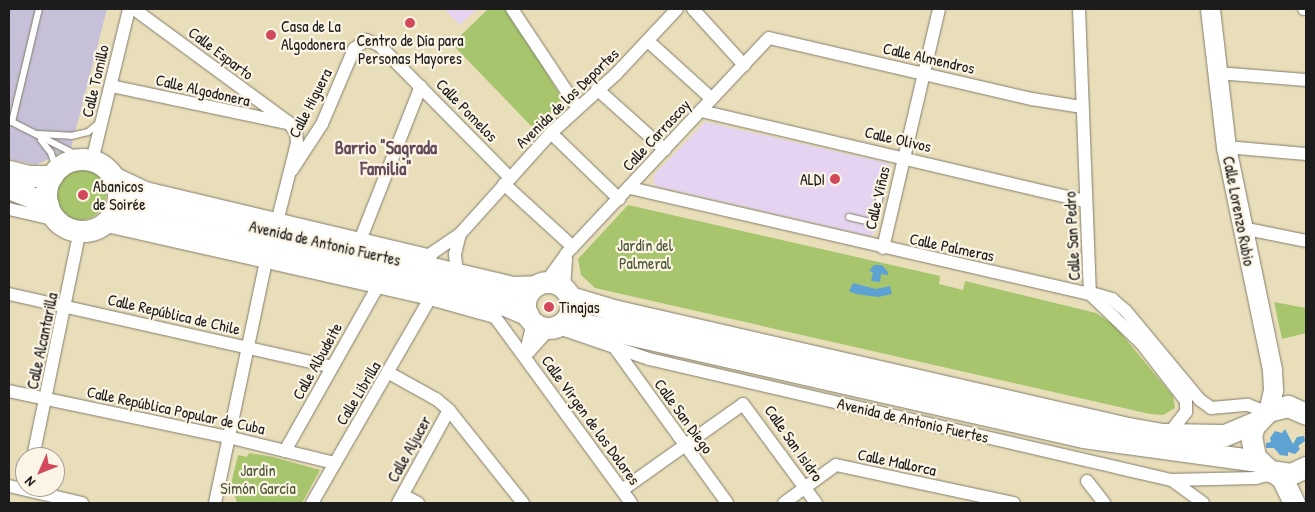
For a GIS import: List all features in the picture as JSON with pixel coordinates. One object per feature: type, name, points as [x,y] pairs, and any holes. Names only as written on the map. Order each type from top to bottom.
[{"type":"main road","name":"Calle Lorenzo Rubio","points":[[1210,9],[1226,147],[1272,370],[1273,390],[1263,415]]},
{"type":"main road","points":[[9,171],[29,176],[54,173],[71,161],[94,163],[118,188],[117,203],[106,221],[80,231],[52,212],[9,188]]},
{"type":"main road","points":[[52,212],[47,190],[54,173]]},
{"type":"main road","name":"Avenida de Antonio Fuertes","points":[[118,188],[132,197],[271,241],[505,305],[546,322],[1082,438],[1258,461]]},
{"type":"main road","name":"Avenida de Antonio Fuertes","points":[[106,221],[135,219],[271,241],[424,260],[457,274],[512,287],[554,288],[603,308],[1128,428],[1169,434],[1225,436],[1263,415],[1288,406],[1304,409]]},
{"type":"main road","points":[[554,288],[571,309],[546,322],[527,296],[554,288]]},
{"type":"main road","points":[[1272,370],[1280,388],[1304,409]]},
{"type":"main road","points":[[1263,415],[1251,446],[1258,461],[1282,478],[1295,503]]},
{"type":"main road","points":[[1275,473],[1291,474],[1304,469]]},
{"type":"main road","points":[[1295,503],[1304,469]]},
{"type":"street","name":"Calle Tomillo","points":[[94,163],[128,9]]},
{"type":"street","name":"Calle Esparto","points":[[134,9],[289,123]]},
{"type":"street","points":[[512,9],[577,107]]},
{"type":"street","name":"Avenida de los Deportes","points":[[424,260],[460,234],[551,133],[648,41],[678,9]]},
{"type":"street","points":[[693,9],[744,65]]},
{"type":"street","name":"Calle Viñas","points":[[883,248],[903,156],[939,9]]},
{"type":"street","name":"Calle San Pedro","points":[[1079,9],[1090,294],[1102,294],[1126,311],[1200,400],[1211,408],[1248,406],[1263,415]]},
{"type":"street","name":"Calle Carrascoy","points":[[554,288],[570,251],[769,38]]},
{"type":"street","name":"Calle Almendros","points":[[769,38],[1032,99],[1082,107]]},
{"type":"street","name":"Calle Higuera","points":[[292,170],[322,124],[354,49],[366,40],[379,45]]},
{"type":"street","points":[[648,41],[712,99]]},
{"type":"street","name":"Calle Pomelos","points":[[379,45],[421,86],[570,251]]},
{"type":"street","points":[[1217,73],[1306,80]]},
{"type":"street","name":"Calle Algodonera","points":[[110,86],[289,123]]},
{"type":"street","points":[[361,238],[421,86]]},
{"type":"street","points":[[597,89],[665,150]]},
{"type":"street","name":"Calle Olivos","points":[[701,112],[903,156],[1086,201]]},
{"type":"street","name":"Calle Higuera","points":[[214,503],[271,241],[292,170],[297,143],[296,133],[289,123]]},
{"type":"street","points":[[551,133],[619,199]]},
{"type":"street","points":[[1226,147],[1306,154]]},
{"type":"street","name":"Avenida de Antonio Fuertes","points":[[94,163],[146,188],[377,288],[430,299],[495,317]]},
{"type":"street","name":"Calle Palmeras","points":[[630,188],[883,248],[1090,294]]},
{"type":"street","points":[[9,209],[52,212]]},
{"type":"street","points":[[1242,228],[1306,241]]},
{"type":"street","name":"Calle Alcantarilla","points":[[35,447],[80,231]]},
{"type":"street","points":[[457,274],[454,254],[460,234]]},
{"type":"street","name":"Avenida de Antonio Fuertes","points":[[271,241],[361,238],[424,260]]},
{"type":"street","points":[[554,288],[570,251]]},
{"type":"street","name":"Calle Albudeite","points":[[285,451],[377,288]]},
{"type":"street","name":"Calle República de Chile","points":[[9,294],[66,305],[332,367]]},
{"type":"street","points":[[1090,294],[1142,344],[1186,401],[1186,412],[1169,434]]},
{"type":"street","name":"Calle Librilla","points":[[312,503],[389,373],[430,299]]},
{"type":"street","name":"Calle Virgen de los Dolores","points":[[495,317],[631,503]]},
{"type":"street","name":"Avenida de Antonio Fuertes","points":[[546,322],[615,348],[728,378],[1171,480],[1256,478],[1275,473]]},
{"type":"street","name":"Calle Virgen de los Dolores","points":[[525,356],[546,322]]},
{"type":"street","name":"Calle Virgen de los Dolores","points":[[525,356],[546,322]]},
{"type":"street","name":"Calle San Diego","points":[[615,348],[683,444],[728,503]]},
{"type":"street","points":[[389,373],[436,398],[449,410],[523,503]]},
{"type":"street","name":"Calle República Popular de Cuba","points":[[9,391],[228,437],[335,463]]},
{"type":"street","name":"Calle San Isidro","points":[[683,444],[743,404],[816,503]]},
{"type":"street","name":"Calle Aljucer","points":[[400,499],[449,410]]},
{"type":"street","points":[[622,490],[683,444]]},
{"type":"street","name":"Calle Mallorca","points":[[784,503],[836,465],[974,501],[1014,503]]},
{"type":"street","points":[[1171,480],[1203,503]]},
{"type":"street","points":[[1088,481],[1104,503]]},
{"type":"street","points":[[60,497],[82,503]]},
{"type":"street","points":[[400,499],[418,503]]},
{"type":"lane","points":[[38,9],[10,121],[29,133],[94,163]]},
{"type":"lane","points":[[29,133],[71,136],[88,132],[102,120]]},
{"type":"lane","points":[[38,137],[51,153],[54,173]]},
{"type":"lane","points":[[849,217],[874,223],[883,181]]},
{"type":"shaded area","points":[[9,9],[107,9],[71,148],[36,165],[9,159]]},
{"type":"shaded area","points":[[444,9],[477,9],[460,25]]},
{"type":"shaded area","points":[[705,122],[887,163],[891,166],[876,231],[871,236],[656,186],[653,181],[654,175]]},
{"type":"green space","points":[[488,9],[508,9],[563,100],[535,130],[452,44]]},
{"type":"green space","points":[[75,168],[85,168],[94,172],[102,180],[106,194],[102,208],[94,216],[85,220],[75,220],[66,216],[58,208],[54,199],[54,189],[58,180],[66,172]]},
{"type":"green space","name":"Jardín del Palmeral","points":[[628,205],[940,276],[939,284],[963,290],[965,281],[1096,313],[1114,325],[1173,396],[1175,408],[1163,415],[1150,414],[595,288],[581,275],[578,259]]},
{"type":"green space","points":[[1274,302],[1306,308],[1306,333],[1282,339]]},
{"type":"green space","name":"Jardín Simón García","points":[[249,453],[273,457],[320,470],[302,503],[237,503],[231,484],[238,455],[247,457]]},
{"type":"water","points":[[874,265],[882,265],[888,272],[888,275],[881,274],[880,282],[871,281],[873,272],[869,271]]},
{"type":"water","points":[[853,283],[876,289],[890,286],[892,294],[878,297],[856,294],[849,291]]},
{"type":"water","points":[[1285,429],[1293,444],[1297,437],[1304,436],[1305,441],[1298,446],[1300,449],[1295,454],[1288,452],[1288,456],[1280,455],[1274,448],[1266,448],[1266,443],[1271,442],[1270,438],[1275,431],[1282,433]]},
{"type":"place","name":"Centro de Día para Personas Mayores","points":[[410,23]]},
{"type":"place","name":"Casa de La Algodonera","points":[[271,35]]},
{"type":"place","name":"ALDI","points":[[835,179]]},
{"type":"place","name":"Abanicos de Soirée","points":[[83,195]]},
{"type":"place","name":"Tinajas","points":[[549,307]]},
{"type":"district","name":"Barrio \"Sagrada Familia\"","points":[[386,159]]}]
